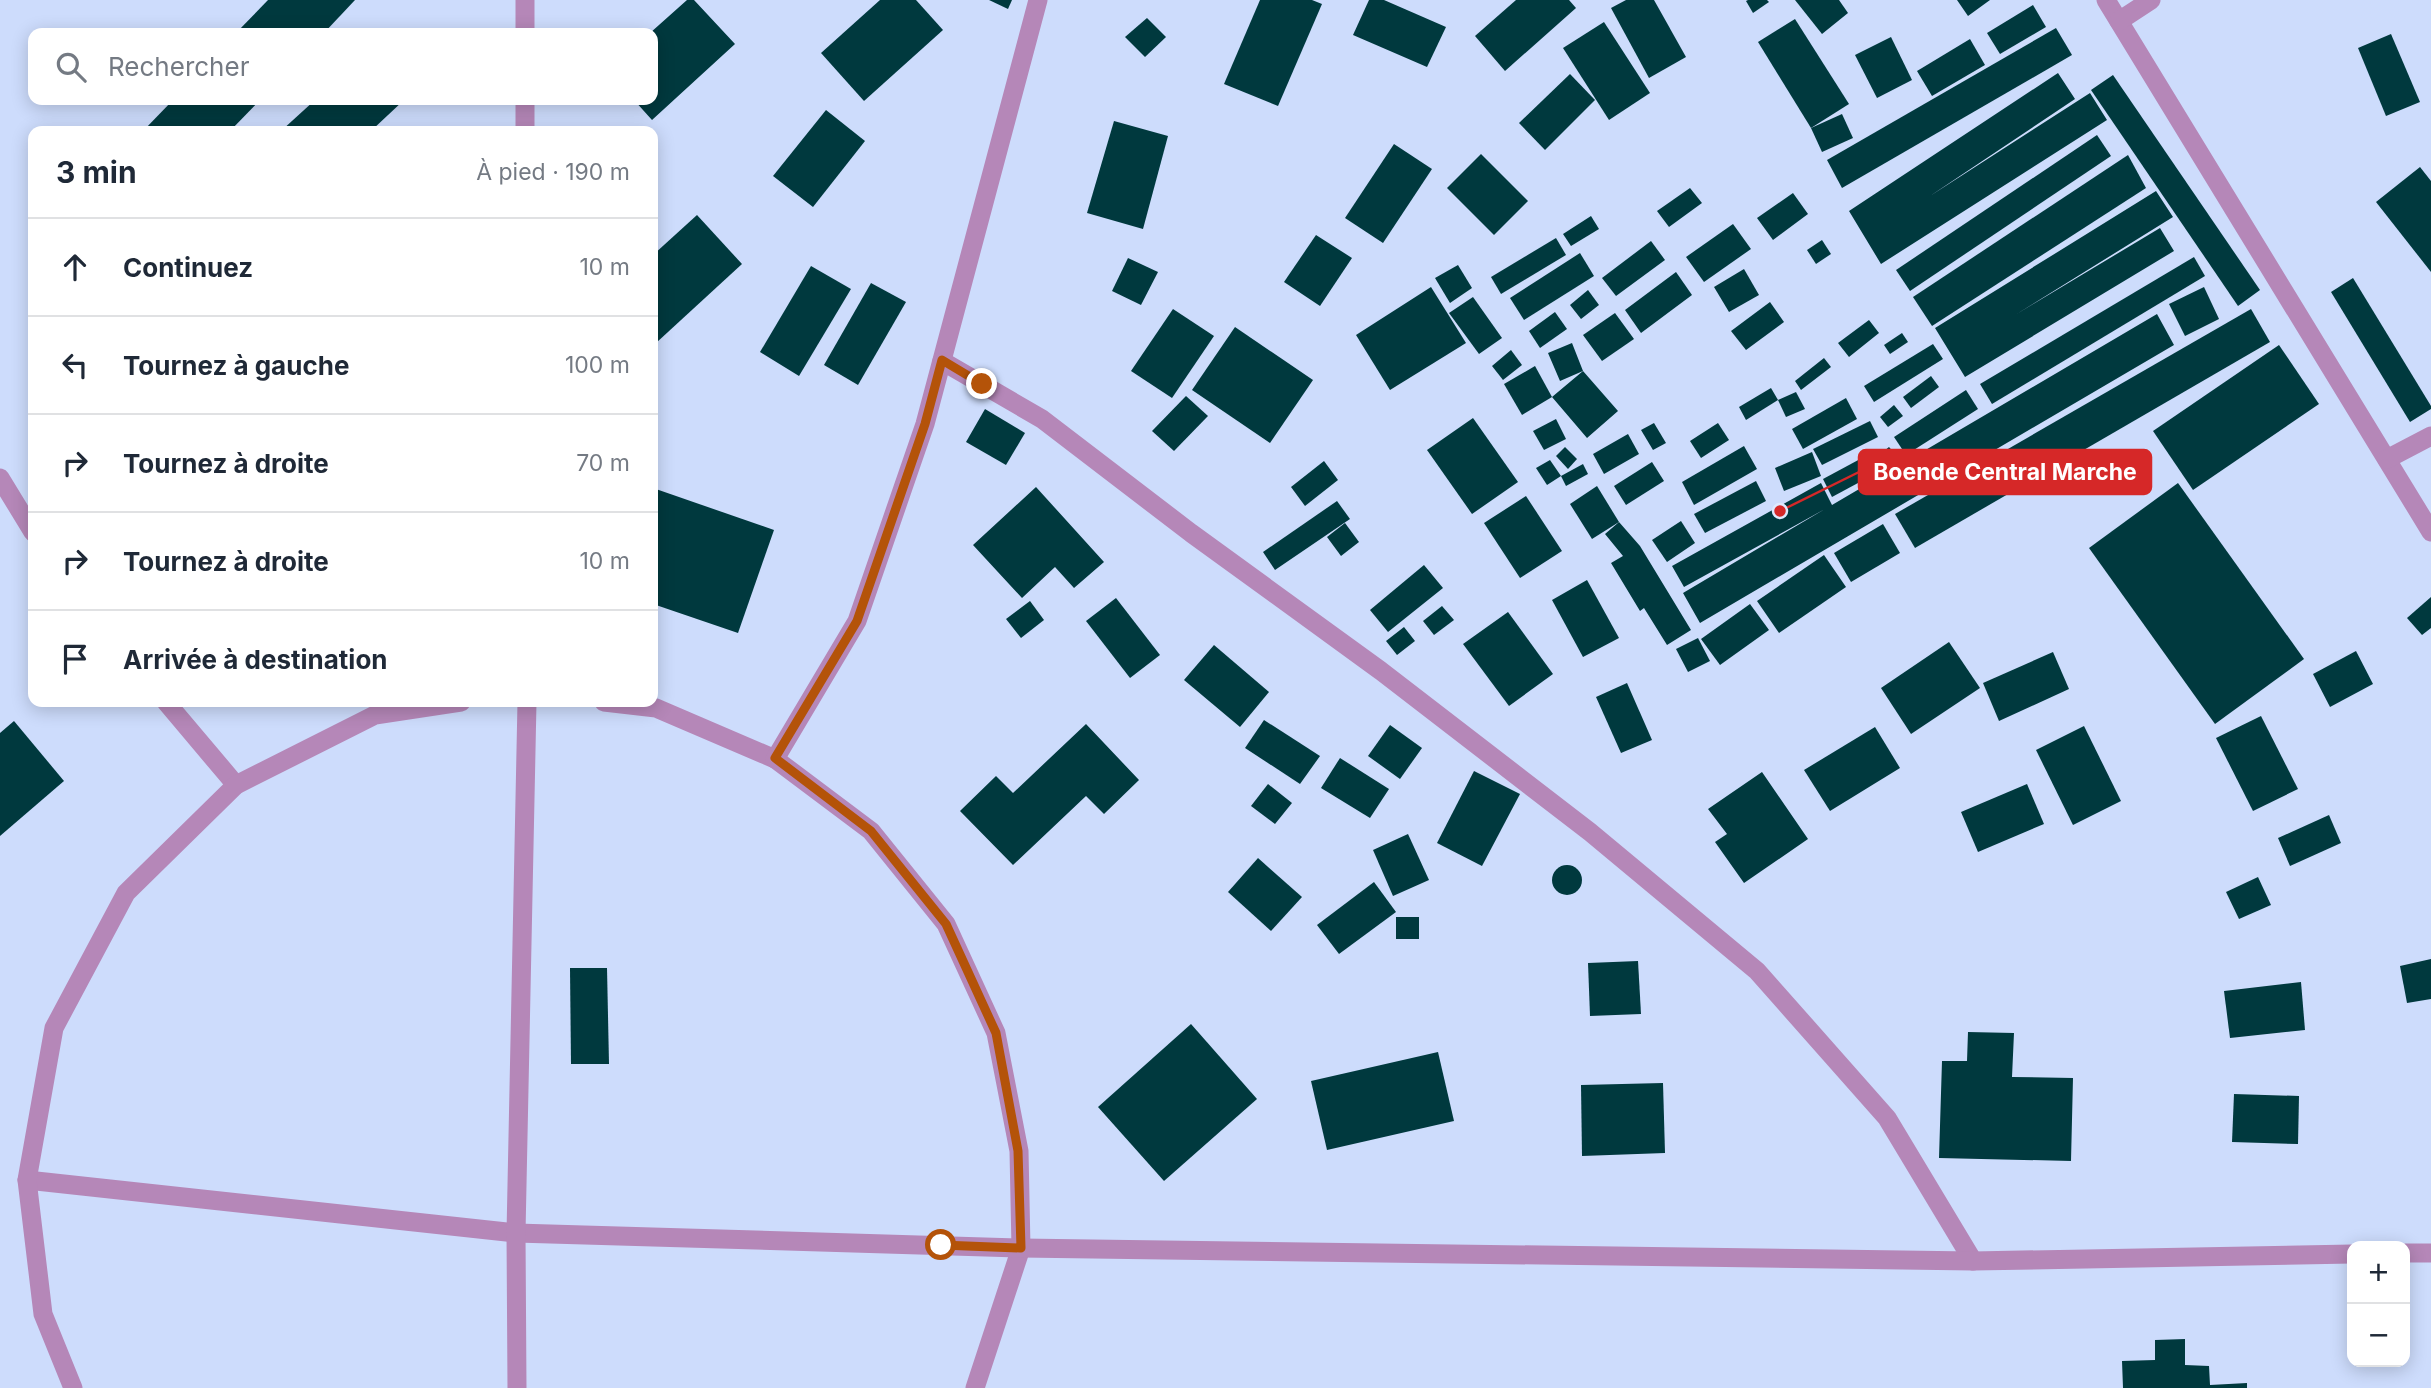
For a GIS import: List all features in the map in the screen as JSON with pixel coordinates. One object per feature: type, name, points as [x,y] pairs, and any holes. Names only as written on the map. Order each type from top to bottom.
[{"type":"street","points":[[525,0],[525,28]]},
{"type":"street","points":[[775,758],[857,621],[925,424],[1038,0]]},
{"type":"street","points":[[2106,0],[2431,532]]},
{"type":"street","points":[[2119,21],[2151,0]]},
{"type":"street","points":[[525,105],[525,126]]},
{"type":"street","points":[[942,360],[1042,419],[1191,533],[1381,671],[1590,832],[1757,971],[1887,1118],[1973,1261]]},
{"type":"street","points":[[2387,459],[2431,436]]},
{"type":"street","points":[[0,478],[28,525]]},
{"type":"street","points":[[170,707],[236,785]]},
{"type":"street","points":[[73,1388],[43,1314],[27,1180],[54,1028],[126,892],[236,785],[375,715],[428,707]]},
{"type":"street","points":[[517,1388],[516,1233],[527,707]]},
{"type":"street","points":[[647,707],[656,708],[775,758],[871,831],[946,924],[996,1033],[1018,1151],[1021,1248],[975,1388]]},
{"type":"street","points":[[27,1180],[516,1233],[1021,1248],[1973,1261],[2347,1254]]},
{"type":"street","points":[[2410,1253],[2431,1253]]},
{"type":"building","points":[[268,0],[355,0],[329,28],[241,28]]},
{"type":"building","points":[[687,0],[694,0],[735,44],[652,120],[638,105],[658,105],[658,28],[656,28]]},
{"type":"building","points":[[880,0],[916,0],[943,30],[864,101],[821,53]]},
{"type":"building","points":[[989,0],[1012,0],[1008,9]]},
{"type":"building","points":[[1260,0],[1312,0],[1322,4],[1278,106],[1224,84]]},
{"type":"building","points":[[1369,0],[1384,0],[1446,27],[1427,67],[1353,35]]},
{"type":"building","points":[[1516,0],[1569,0],[1576,8],[1505,71],[1475,36]]},
{"type":"building","points":[[1626,0],[1654,0],[1686,57],[1649,78],[1611,8]]},
{"type":"building","points":[[1795,0],[1839,0],[1848,13],[1822,34]]},
{"type":"building","points":[[1957,0],[1990,0],[1968,16]]},
{"type":"building","points":[[1746,1],[1769,2],[1753,13]]},
{"type":"building","points":[[2033,5],[2046,27],[2000,54],[1987,33]]},
{"type":"building","points":[[1147,18],[1166,37],[1145,57],[1125,37]]},
{"type":"building","points":[[1795,19],[1849,104],[1811,128],[1758,42]]},
{"type":"building","points":[[1604,22],[1650,93],[1609,120],[1563,48]]},
{"type":"building","points":[[2056,28],[2072,55],[1842,188],[1827,160]]},
{"type":"building","points":[[2391,34],[2420,102],[2386,116],[2358,48]]},
{"type":"building","points":[[1891,37],[1912,80],[1877,98],[1855,55]]},
{"type":"building","points":[[1970,39],[1985,65],[1932,96],[1917,71]]},
{"type":"building","points":[[2058,73],[2075,99],[1930,196],[2090,93],[2107,120],[1881,264],[1849,211]]},
{"type":"building","points":[[1570,74],[1595,100],[1545,150],[1519,123]]},
{"type":"building","points":[[2113,75],[2260,290],[2238,306],[2091,90]]},
{"type":"building","points":[[168,105],[255,105],[235,126],[148,126]]},
{"type":"building","points":[[310,105],[399,105],[376,126],[286,126]]},
{"type":"building","points":[[826,110],[865,141],[813,207],[773,176]]},
{"type":"building","points":[[1842,114],[1853,138],[1822,152],[1811,128]]},
{"type":"building","points":[[1114,121],[1168,136],[1143,229],[1087,213]]},
{"type":"building","points":[[2097,135],[2111,156],[1910,291],[1896,270]]},
{"type":"building","points":[[1394,144],[1432,169],[1383,243],[1345,218]]},
{"type":"building","points":[[1481,154],[1528,201],[1494,235],[1447,188]]},
{"type":"building","points":[[2128,155],[2146,188],[1932,326],[1913,297]]},
{"type":"building","points":[[2420,167],[2431,181],[2431,272],[2376,202]]},
{"type":"building","points":[[1690,188],[1702,203],[1669,227],[1657,211]]},
{"type":"building","points":[[2156,191],[2173,217],[2015,315],[2160,228],[2174,251],[1965,377],[1935,328]]},
{"type":"building","points":[[1793,193],[1808,214],[1773,240],[1757,218]]},
{"type":"building","points":[[697,215],[742,264],[658,341],[658,250]]},
{"type":"building","points":[[1591,216],[1599,229],[1571,246],[1563,234]]},
{"type":"building","points":[[1733,224],[1751,249],[1704,282],[1686,257]]},
{"type":"building","points":[[1316,235],[1352,258],[1320,306],[1284,282]]},
{"type":"building","points":[[1556,238],[1566,255],[1501,294],[1491,277]]},
{"type":"building","points":[[1822,240],[1831,254],[1816,264],[1807,250]]},
{"type":"building","points":[[1651,241],[1665,260],[1616,296],[1602,278]]},
{"type":"building","points":[[1580,253],[1594,276],[1524,320],[1510,298]]},
{"type":"building","points":[[2194,257],[2205,276],[1992,404],[1980,384]]},
{"type":"building","points":[[1128,258],[1158,272],[1141,305],[1112,291]]},
{"type":"building","points":[[1458,265],[1472,288],[1450,303],[1435,278]]},
{"type":"building","points":[[811,266],[851,289],[799,376],[760,352]]},
{"type":"building","points":[[1744,269],[1759,295],[1729,312],[1714,287]]},
{"type":"building","points":[[1676,272],[1692,295],[1641,333],[1625,310]]},
{"type":"building","points":[[2353,278],[2431,406],[2431,409],[2410,422],[2331,292]]},
{"type":"building","points":[[871,283],[906,302],[858,385],[824,365]]},
{"type":"building","points":[[1431,287],[1466,343],[1390,390],[1356,335]]},
{"type":"building","points":[[2204,287],[2219,319],[2185,336],[2169,304]]},
{"type":"building","points":[[1588,290],[1599,305],[1581,319],[1570,305]]},
{"type":"building","points":[[1473,297],[1502,338],[1479,354],[1449,313]]},
{"type":"building","points":[[1770,302],[1784,322],[1746,350],[1731,331]]},
{"type":"building","points":[[1173,309],[1214,336],[1172,398],[1131,371]]},
{"type":"building","points":[[2251,309],[2270,342],[1915,548],[1895,514]]},
{"type":"building","points":[[1555,312],[1567,329],[1540,348],[1529,331]]},
{"type":"building","points":[[1615,313],[1634,339],[1602,361],[1583,335]]},
{"type":"building","points":[[2157,314],[2174,345],[1700,623],[1683,593],[1825,509],[1684,587],[1672,566],[1821,483],[1832,505]]},
{"type":"building","points":[[1869,320],[1879,333],[1849,357],[1838,343]]},
{"type":"building","points":[[1235,327],[1313,380],[1270,443],[1192,390]]},
{"type":"building","points":[[1902,333],[1908,342],[1890,354],[1884,345]]},
{"type":"building","points":[[1572,343],[1583,371],[1560,381],[1548,353]]},
{"type":"building","points":[[1933,344],[1943,359],[1874,402],[1864,386]]},
{"type":"building","points":[[2279,345],[2319,404],[2193,490],[2153,431]]},
{"type":"building","points":[[1511,350],[1522,365],[1503,380],[1492,366]]},
{"type":"building","points":[[1824,358],[1831,367],[1801,390],[1795,381]]},
{"type":"building","points":[[1535,366],[1552,397],[1522,415],[1504,384]]},
{"type":"building","points":[[1583,371],[1618,411],[1587,438],[1552,397]]},
{"type":"building","points":[[1931,376],[1939,387],[1911,408],[1903,397]]},
{"type":"building","points":[[1771,388],[1778,400],[1746,420],[1739,407]]},
{"type":"building","points":[[1966,390],[1978,409],[1906,455],[1894,437]]},
{"type":"building","points":[[1796,392],[1805,409],[1786,417],[1778,400]]},
{"type":"building","points":[[1186,396],[1208,416],[1174,451],[1152,431]]},
{"type":"building","points":[[1846,398],[1857,419],[1803,449],[1792,429]]},
{"type":"building","points":[[1894,405],[1903,416],[1888,427],[1880,417]]},
{"type":"building","points":[[985,409],[1025,433],[1006,465],[966,442]]},
{"type":"building","points":[[1473,418],[1518,482],[1472,514],[1427,450]]},
{"type":"building","points":[[1556,419],[1566,439],[1544,450],[1533,431]]},
{"type":"building","points":[[1870,421],[1878,437],[1822,465],[1813,449]]},
{"type":"building","points":[[1654,423],[1666,443],[1653,450],[1641,430]]},
{"type":"building","points":[[1718,423],[1729,440],[1701,458],[1690,441]]},
{"type":"building","points":[[1628,434],[1639,454],[1604,474],[1593,454]]},
{"type":"building","points":[[1744,446],[1757,469],[1694,505],[1682,482]]},
{"type":"building","points":[[1565,447],[1577,459],[1568,469],[1556,456]]},
{"type":"building","points":[[1889,447],[1897,456],[1881,468],[1874,459]]},
{"type":"building","points":[[1812,452],[1821,476],[1784,491],[1775,468]]},
{"type":"building","points":[[1862,458],[1871,476],[1832,497],[1823,479]]},
{"type":"building","points":[[1550,460],[1561,476],[1547,485],[1536,468]]},
{"type":"building","points":[[1324,461],[1338,480],[1305,506],[1291,487]]},
{"type":"building","points":[[1652,462],[1664,481],[1626,505],[1614,486]]},
{"type":"building","points":[[1583,464],[1588,474],[1566,486],[1561,476]]},
{"type":"building","points":[[1756,481],[1766,501],[1705,533],[1694,514]]},
{"type":"building","points":[[2178,483],[2304,659],[2215,724],[2089,548]]},
{"type":"building","points":[[1597,486],[1619,522],[1592,539],[1570,504]]},
{"type":"building","points":[[1036,487],[1104,562],[1074,588],[1055,567],[1022,598],[973,545]]},
{"type":"building","points":[[658,490],[774,530],[738,633],[658,606]]},
{"type":"building","points":[[1526,496],[1562,551],[1520,578],[1484,523]]},
{"type":"building","points":[[1337,501],[1350,519],[1275,570],[1263,552]]},
{"type":"building","points":[[1681,521],[1695,543],[1667,562],[1652,540]]},
{"type":"building","points":[[1619,522],[1640,546],[1691,630],[1667,645],[1644,608],[1640,611],[1611,563],[1623,556],[1605,534]]},
{"type":"building","points":[[1345,523],[1359,542],[1341,556],[1327,537]]},
{"type":"building","points":[[1883,524],[1900,553],[1851,582],[1834,553]]},
{"type":"building","points":[[1824,555],[1846,587],[1779,633],[1757,601]]},
{"type":"building","points":[[1424,565],[1443,588],[1388,632],[1370,610]]},
{"type":"building","points":[[1587,580],[1619,638],[1583,657],[1552,600]]},
{"type":"building","points":[[2431,597],[2431,628],[2422,635],[2407,618]]},
{"type":"building","points":[[1116,598],[1160,655],[1130,678],[1086,621]]},
{"type":"building","points":[[1030,601],[1044,620],[1021,638],[1006,619]]},
{"type":"building","points":[[1750,604],[1769,630],[1720,665],[1701,639]]},
{"type":"building","points":[[1442,606],[1454,620],[1434,635],[1423,621]]},
{"type":"building","points":[[1508,612],[1553,674],[1509,706],[1463,644]]},
{"type":"building","points":[[1404,627],[1415,641],[1397,655],[1386,641]]},
{"type":"building","points":[[1698,638],[1710,661],[1688,672],[1676,649]]},
{"type":"building","points":[[1949,642],[1980,688],[1911,734],[1881,688]]},
{"type":"building","points":[[1214,645],[1269,692],[1240,727],[1184,680]]},
{"type":"building","points":[[2356,651],[2373,684],[2330,707],[2313,674]]},
{"type":"building","points":[[2053,652],[2069,689],[1999,721],[1983,683]]},
{"type":"building","points":[[1627,683],[1652,740],[1621,753],[1596,697]]},
{"type":"building","points":[[2261,716],[2298,789],[2253,811],[2216,738]]},
{"type":"building","points":[[1264,720],[1320,756],[1300,784],[1245,748]]},
{"type":"building","points":[[14,721],[64,781],[0,836],[0,733]]},
{"type":"building","points":[[1086,724],[1139,780],[1104,814],[1086,796],[1013,865],[960,811],[996,776],[1013,793]]},
{"type":"building","points":[[1390,725],[1422,748],[1400,779],[1368,756]]},
{"type":"building","points":[[2084,726],[2121,801],[2073,825],[2036,750]]},
{"type":"building","points":[[1875,727],[1900,768],[1830,811],[1804,770]]},
{"type":"building","points":[[1340,758],[1389,789],[1370,818],[1321,788]]},
{"type":"building","points":[[1474,771],[1520,794],[1482,866],[1437,843]]},
{"type":"building","points":[[1762,772],[1808,839],[1744,883],[1715,842],[1727,834],[1708,809]]},
{"type":"building","points":[[1268,784],[1292,803],[1275,824],[1251,806]]},
{"type":"building","points":[[2027,784],[2044,824],[1978,852],[1961,812]]},
{"type":"building","points":[[2329,815],[2341,843],[2290,866],[2278,838]]},
{"type":"building","points":[[1408,834],[1429,880],[1393,896],[1373,850]]},
{"type":"building","points":[[1258,858],[1302,897],[1271,931],[1228,892]]},
{"type":"building","points":[[1567,865],[1578,869],[1582,880],[1578,891],[1567,895],[1556,891],[1552,880],[1556,869]]},
{"type":"building","points":[[2258,877],[2271,905],[2239,919],[2226,892]]},
{"type":"building","points":[[1374,882],[1396,912],[1339,954],[1317,925]]},
{"type":"building","points":[[1396,917],[1419,917],[1419,939],[1396,939]]},
{"type":"building","points":[[2431,959],[2431,999],[2407,1003],[2400,966]]},
{"type":"building","points":[[1638,961],[1641,1014],[1590,1016],[1588,963]]},
{"type":"building","points":[[570,968],[607,968],[609,1064],[571,1064]]},
{"type":"building","points":[[2301,982],[2305,1030],[2230,1038],[2224,991]]},
{"type":"building","points":[[1191,1024],[1257,1099],[1164,1181],[1098,1107]]},
{"type":"building","points":[[1968,1032],[2014,1033],[2012,1077],[2073,1078],[2071,1161],[1939,1158],[1942,1061],[1967,1061]]},
{"type":"building","points":[[1438,1052],[1454,1121],[1327,1150],[1311,1081]]},
{"type":"building","points":[[1663,1083],[1665,1153],[1582,1156],[1581,1085]]},
{"type":"building","points":[[2234,1094],[2299,1096],[2298,1144],[2232,1142]]},
{"type":"building","points":[[2185,1339],[2185,1365],[2209,1366],[2210,1385],[2247,1383],[2247,1388],[2123,1388],[2122,1361],[2155,1360],[2155,1340]]},
{"type":"place","name":"Boende Central Marche","points":[[1780,511]]},
{"type":"route","points":[[941,1245],[1021,1248],[1018,1151],[996,1033],[946,924],[871,831],[775,758],[857,621],[925,424],[942,360],[982,384]]}]
